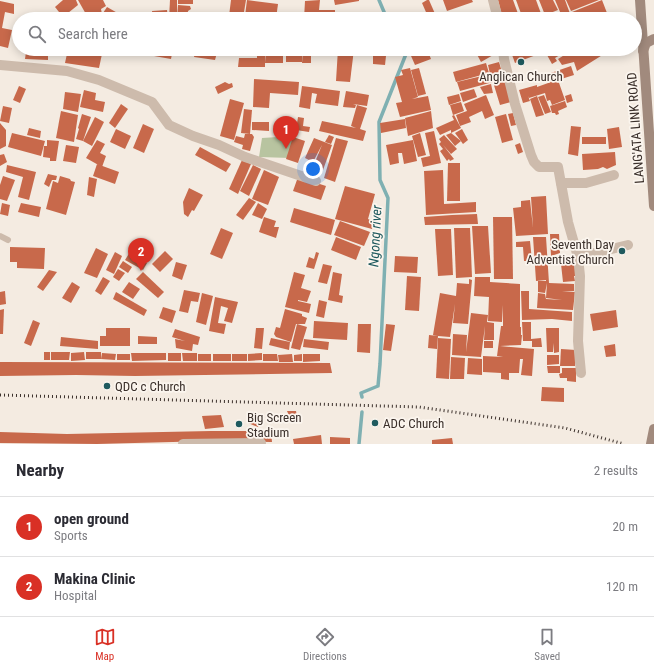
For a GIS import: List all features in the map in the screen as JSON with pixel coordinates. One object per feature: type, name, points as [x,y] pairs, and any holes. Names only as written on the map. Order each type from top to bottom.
[{"type":"main road","name":"LANG'ATA LINK ROAD","points":[[640,0],[641,12]]},
{"type":"main road","name":"LANG'ATA LINK ROAD","points":[[642,34],[654,206]]},
{"type":"main road","points":[[643,51],[646,43],[654,39]]},
{"type":"main road","points":[[651,444],[654,429]]},
{"type":"street","points":[[493,0],[496,12]]},
{"type":"street","points":[[504,56],[515,104],[534,162],[539,167],[558,167],[568,222],[578,257],[580,276],[578,341],[581,373]]},
{"type":"street","points":[[0,65],[67,72],[99,80],[152,102],[169,125],[192,136],[219,145],[245,157],[316,181]]},
{"type":"street","points":[[561,183],[586,183],[614,175]]},
{"type":"street","points":[[578,257],[628,245]]},
{"type":"street","points":[[184,444],[260,443]]},
{"type":"lane","points":[[0,236],[8,240]]},
{"type":"green space","points":[[294,136],[290,158],[259,157],[262,138]]},
{"type":"building","points":[[63,0],[76,0],[78,5],[69,12],[59,12],[55,7]]},
{"type":"building","points":[[78,0],[103,0],[106,6],[101,9],[102,12],[85,12]]},
{"type":"building","points":[[170,0],[177,0],[177,12],[169,12]]},
{"type":"building","points":[[178,0],[193,0],[193,4],[178,4]]},
{"type":"building","points":[[231,0],[246,0],[244,12],[230,12]]},
{"type":"building","points":[[247,0],[278,4],[277,12],[246,12]]},
{"type":"building","points":[[320,0],[319,10],[335,10],[335,12],[304,12],[305,1]]},
{"type":"building","points":[[334,0],[359,0],[359,1],[335,5]]},
{"type":"building","points":[[429,0],[434,12],[426,12],[422,3]]},
{"type":"building","points":[[443,0],[472,0],[473,2],[447,11]]},
{"type":"building","points":[[498,0],[513,0],[517,12],[501,12]]},
{"type":"building","points":[[516,0],[536,0],[540,12],[520,12]]},
{"type":"building","points":[[539,0],[553,0],[558,10],[553,12],[544,12]]},
{"type":"building","points":[[555,0],[565,0],[569,12],[560,12]]},
{"type":"building","points":[[566,0],[599,0],[571,11]]},
{"type":"building","points":[[602,0],[607,12],[572,12]]},
{"type":"building","points":[[0,1],[14,4],[14,12],[12,12],[12,14],[5,12],[2,28],[12,30],[8,48],[0,46]]},
{"type":"building","points":[[178,5],[190,6],[191,9],[188,12],[177,12]]},
{"type":"building","points":[[107,7],[116,12],[104,12]]},
{"type":"building","points":[[167,10],[167,12],[152,12]]},
{"type":"building","points":[[25,56],[48,56],[48,60],[25,59]]},
{"type":"building","points":[[66,56],[102,56],[99,68],[65,63]]},
{"type":"building","points":[[154,56],[172,56],[171,59]]},
{"type":"building","points":[[194,56],[216,56],[215,60]]},
{"type":"building","points":[[257,56],[265,56],[265,67],[238,67],[239,58],[257,58]]},
{"type":"building","points":[[266,56],[283,56],[283,63],[265,63]]},
{"type":"building","points":[[286,56],[302,56],[302,62],[286,62]]},
{"type":"building","points":[[302,56],[311,56],[311,63],[302,63]]},
{"type":"building","points":[[338,56],[353,56],[350,82],[336,81]]},
{"type":"building","points":[[373,56],[386,56],[385,65],[373,64]]},
{"type":"building","points":[[411,56],[430,56],[431,59],[415,65]]},
{"type":"building","points":[[478,56],[492,56],[481,62]]},
{"type":"building","points":[[512,56],[534,56],[515,63]]},
{"type":"building","points":[[548,56],[558,56],[555,58],[557,61],[552,64]]},
{"type":"building","points":[[563,56],[601,56],[577,71],[574,62],[562,65],[558,59]]},
{"type":"building","points":[[499,62],[511,102],[500,105],[493,82],[460,91],[457,82],[490,74],[488,65]]},
{"type":"building","points":[[486,63],[489,73],[456,82],[453,72]]},
{"type":"building","points":[[571,66],[574,75],[558,80],[565,100],[552,105],[550,100],[547,101],[545,93],[529,98],[528,96],[530,101],[523,103],[519,90],[537,85],[537,87],[551,82],[548,74]]},
{"type":"building","points":[[410,68],[418,97],[412,99],[428,96],[431,110],[400,117],[396,103],[402,102],[395,77],[403,75],[401,70]]},
{"type":"building","points":[[419,68],[426,94],[418,96],[411,70]]},
{"type":"building","points":[[254,79],[299,82],[298,95],[270,93],[269,108],[253,107]]},
{"type":"building","points":[[225,82],[229,84],[232,83],[233,87],[218,94],[215,87]]},
{"type":"building","points":[[491,84],[493,93],[484,94],[480,87]]},
{"type":"building","points":[[19,86],[26,89],[20,103],[13,100]]},
{"type":"building","points":[[302,86],[340,91],[338,106],[315,103],[317,94],[312,93],[310,109],[299,107]]},
{"type":"building","points":[[474,89],[477,97],[463,102],[460,93]]},
{"type":"building","points":[[84,90],[96,93],[95,100],[105,102],[103,112],[80,107]]},
{"type":"building","points":[[346,91],[369,95],[367,106],[353,104],[356,105],[355,108],[343,107]]},
{"type":"building","points":[[65,92],[81,94],[78,112],[63,109]]},
{"type":"building","points":[[459,94],[461,101],[449,105],[447,97]]},
{"type":"building","points":[[571,94],[573,101],[567,103],[565,96]]},
{"type":"building","points":[[486,95],[494,115],[485,119],[482,111],[469,117],[471,122],[460,126],[456,115],[467,111],[464,104]]},
{"type":"building","points":[[544,95],[551,112],[545,114],[538,97]]},
{"type":"building","points":[[537,96],[544,115],[536,117],[530,99]]},
{"type":"building","points":[[230,99],[244,103],[234,140],[220,136]]},
{"type":"building","points":[[565,101],[567,107],[558,111],[559,114],[556,115],[555,113],[552,113],[550,106]]},
{"type":"building","points":[[461,102],[464,111],[453,115],[450,105]]},
{"type":"building","points":[[121,104],[128,109],[115,128],[109,123]]},
{"type":"building","points":[[357,105],[367,108],[360,129],[366,131],[363,141],[319,131],[322,121],[356,128],[351,126]]},
{"type":"building","points":[[3,106],[12,108],[9,123],[0,121]]},
{"type":"building","points":[[244,109],[252,110],[250,134],[241,133]]},
{"type":"building","points":[[61,111],[78,115],[74,142],[56,138]]},
{"type":"building","points":[[431,111],[433,128],[408,136],[405,118]]},
{"type":"building","points":[[513,113],[516,125],[511,126],[508,114]]},
{"type":"building","points":[[82,114],[91,117],[83,141],[76,139]]},
{"type":"building","points":[[506,114],[513,140],[502,143],[495,117]]},
{"type":"building","points":[[454,115],[461,128],[451,133],[451,130],[440,135],[436,128],[454,120],[452,116]]},
{"type":"building","points":[[95,117],[104,122],[92,146],[83,141]]},
{"type":"building","points":[[298,117],[304,118],[303,126],[310,127],[309,132],[296,130]]},
{"type":"building","points":[[405,119],[406,128],[381,133],[380,123]]},
{"type":"building","points":[[252,122],[269,122],[269,131],[252,130]]},
{"type":"building","points":[[0,123],[6,130],[6,146],[0,149]]},
{"type":"building","points":[[143,124],[154,129],[144,153],[133,148]]},
{"type":"building","points":[[571,126],[581,127],[578,156],[568,154]]},
{"type":"building","points":[[619,127],[622,147],[609,149],[607,129]]},
{"type":"building","points":[[29,128],[41,131],[40,138],[27,135]]},
{"type":"building","points":[[116,129],[131,136],[125,149],[110,142]]},
{"type":"building","points":[[462,129],[468,140],[463,144],[455,133]]},
{"type":"building","points":[[434,131],[441,163],[423,167],[421,158],[430,156],[425,133]]},
{"type":"building","points":[[12,133],[45,141],[41,156],[8,147]]},
{"type":"building","points":[[420,133],[426,155],[418,157],[412,136]]},
{"type":"building","points":[[451,133],[461,141],[455,146],[446,135]]},
{"type":"building","points":[[245,134],[252,134],[254,137],[250,151],[242,149],[243,145],[234,142],[236,136],[244,138]]},
{"type":"building","points":[[329,135],[334,137],[331,144],[325,142]]},
{"type":"building","points":[[444,135],[457,149],[451,154],[443,145],[454,159],[450,161],[449,159],[447,161],[440,151],[443,149],[439,144],[441,142],[439,139]]},
{"type":"building","points":[[293,137],[305,141],[298,163],[286,159]]},
{"type":"building","points":[[582,137],[606,137],[606,144],[582,144]]},
{"type":"building","points":[[314,138],[332,145],[323,170],[312,167],[313,162],[305,158]],"holes":[[[322,145],[315,162],[313,162]]]},
{"type":"building","points":[[336,138],[348,141],[335,182],[324,178]]},
{"type":"building","points":[[47,140],[59,141],[56,161],[50,161],[50,158],[43,157],[44,146],[47,146]]},
{"type":"building","points":[[97,140],[105,144],[100,153],[106,156],[102,167],[86,158]]},
{"type":"building","points":[[413,140],[417,161],[404,164],[402,153],[398,153],[399,163],[390,165],[386,145]]},
{"type":"building","points":[[520,143],[523,152],[518,154],[515,145]]},
{"type":"building","points":[[66,145],[79,147],[76,163],[63,161]]},
{"type":"building","points":[[200,147],[231,164],[226,172],[195,155]]},
{"type":"building","points":[[615,152],[616,165],[607,169],[603,167],[598,169],[583,170],[582,154]]},
{"type":"building","points":[[4,154],[7,162],[0,166],[0,155]]},
{"type":"building","points":[[242,160],[251,164],[238,194],[229,189]]},
{"type":"building","points":[[448,163],[460,163],[460,201],[447,201]]},
{"type":"building","points":[[97,164],[119,172],[115,184],[93,176]]},
{"type":"building","points":[[7,165],[36,172],[29,200],[18,197],[23,177],[6,172]]},
{"type":"building","points":[[253,165],[261,169],[249,196],[240,191]]},
{"type":"building","points":[[264,170],[279,177],[268,205],[252,199]]},
{"type":"building","points":[[443,170],[444,204],[476,202],[476,212],[426,215],[424,171]]},
{"type":"building","points":[[48,174],[57,176],[56,180],[52,180],[49,187],[44,184]]},
{"type":"building","points":[[3,176],[15,180],[7,201],[0,199],[0,185]]},
{"type":"building","points":[[60,176],[75,182],[66,215],[46,209],[53,181],[58,183]]},
{"type":"building","points":[[89,177],[97,179],[94,197],[87,195]]},
{"type":"building","points":[[298,177],[326,186],[321,200],[293,191]]},
{"type":"building","points":[[345,186],[375,194],[368,219],[374,222],[372,229],[335,219]]},
{"type":"building","points":[[189,188],[203,195],[194,211],[192,210],[188,217],[184,214],[183,202]]},
{"type":"building","points":[[546,196],[548,234],[516,236],[513,208],[521,207],[521,201],[530,200],[533,228],[531,197]]},
{"type":"building","points":[[249,198],[256,202],[243,220],[236,215]]},
{"type":"building","points":[[2,203],[10,205],[8,216],[0,214]]},
{"type":"building","points":[[21,203],[41,207],[39,217],[18,212]]},
{"type":"building","points":[[258,203],[267,209],[262,219],[252,215]]},
{"type":"building","points":[[294,208],[335,220],[331,235],[290,222]]},
{"type":"building","points":[[477,214],[478,224],[425,225],[424,217]]},
{"type":"building","points":[[264,217],[276,221],[274,227],[279,227],[276,238],[259,232]]},
{"type":"building","points":[[493,217],[512,217],[513,279],[494,279]]},
{"type":"building","points":[[340,221],[370,232],[364,246],[334,235]]},
{"type":"building","points":[[472,226],[488,226],[491,273],[475,274]]},
{"type":"building","points":[[221,228],[233,233],[222,259],[210,254]]},
{"type":"building","points":[[454,228],[470,228],[472,277],[456,278]]},
{"type":"building","points":[[435,229],[451,229],[453,275],[438,276]]},
{"type":"building","points":[[550,234],[559,234],[560,253],[551,256]]},
{"type":"building","points":[[336,237],[361,247],[356,260],[331,250]]},
{"type":"building","points":[[533,237],[546,237],[549,283],[574,284],[574,291],[562,291],[575,292],[573,310],[537,308],[538,293],[545,294],[546,299],[562,300],[546,298],[547,283],[545,293],[538,292],[538,281],[546,280],[536,281]]},
{"type":"building","points":[[530,241],[532,261],[524,261],[523,247],[516,247],[516,242]]},
{"type":"building","points":[[10,247],[45,248],[44,269],[17,268],[17,262],[10,262]]},
{"type":"building","points":[[96,248],[108,254],[97,278],[84,273]]},
{"type":"building","points":[[165,251],[173,259],[160,272],[152,264]]},
{"type":"building","points":[[115,252],[122,256],[114,274],[106,270]]},
{"type":"building","points":[[130,252],[147,263],[143,270],[125,260]]},
{"type":"building","points":[[316,252],[319,253],[314,269],[306,267],[309,257],[314,259]]},
{"type":"building","points":[[395,256],[418,257],[417,273],[394,272]]},
{"type":"building","points":[[123,261],[132,267],[128,273],[119,267]]},
{"type":"building","points":[[176,262],[187,265],[182,280],[172,276]]},
{"type":"building","points":[[575,263],[575,281],[563,282],[561,264]]},
{"type":"building","points":[[323,264],[332,266],[327,284],[318,282]]},
{"type":"building","points":[[118,269],[125,273],[119,281],[113,277]]},
{"type":"building","points":[[49,270],[57,272],[43,291],[37,287]]},
{"type":"building","points":[[143,272],[164,292],[158,298],[136,279]]},
{"type":"building","points":[[294,272],[305,275],[301,288],[311,291],[307,302],[298,300],[311,304],[309,313],[285,307]]},
{"type":"building","points":[[333,272],[342,274],[339,295],[343,296],[342,303],[328,300]]},
{"type":"building","points":[[407,276],[421,277],[419,311],[405,310]]},
{"type":"building","points":[[103,277],[110,281],[101,295],[95,291]]},
{"type":"building","points":[[475,277],[490,277],[490,282],[520,284],[521,345],[500,346],[534,349],[532,376],[521,375],[523,359],[520,359],[519,373],[509,373],[509,380],[501,379],[501,373],[483,372],[483,356],[503,357],[497,356],[501,326],[503,326],[503,305],[502,322],[488,321],[489,297],[474,296]]},
{"type":"building","points":[[469,279],[472,280],[468,324],[453,323],[455,304],[450,337],[433,335],[440,293],[456,296],[457,283],[469,284]]},
{"type":"building","points":[[72,282],[80,287],[71,303],[62,298]]},
{"type":"building","points":[[129,282],[140,289],[133,299],[122,292]]},
{"type":"building","points":[[184,290],[200,293],[198,302],[191,301],[188,313],[179,311]]},
{"type":"building","points":[[5,291],[6,304],[0,305],[0,292]]},
{"type":"building","points":[[521,291],[529,291],[529,309],[572,312],[572,321],[552,319],[522,320]]},
{"type":"building","points":[[116,292],[147,310],[144,316],[113,299]]},
{"type":"building","points":[[202,293],[213,296],[206,325],[196,322]]},
{"type":"building","points":[[215,297],[238,302],[232,323],[224,321],[228,308],[221,306],[218,323],[226,324],[224,334],[209,331]]},
{"type":"building","points":[[319,300],[327,302],[324,318],[316,316]]},
{"type":"building","points":[[163,307],[176,311],[172,323],[159,318]]},
{"type":"building","points":[[4,309],[3,334],[0,334],[0,310]]},
{"type":"building","points":[[285,309],[302,314],[302,316],[307,318],[305,324],[296,324],[291,342],[276,337],[274,334],[276,327],[280,328]]},
{"type":"building","points":[[616,310],[618,327],[593,331],[590,314]]},
{"type":"building","points":[[471,313],[488,315],[487,322],[494,323],[494,340],[484,340],[485,326],[481,357],[452,355],[453,334],[467,335],[466,352]]},
{"type":"building","points":[[33,320],[40,323],[31,346],[24,343]]},
{"type":"building","points":[[314,321],[348,323],[347,340],[313,338]]},
{"type":"building","points":[[522,322],[531,322],[531,339],[541,338],[542,347],[532,347],[532,341],[523,341]]},
{"type":"building","points":[[297,324],[307,327],[300,350],[291,348]]},
{"type":"building","points":[[358,324],[371,324],[370,353],[357,352]]},
{"type":"building","points":[[386,324],[395,325],[391,351],[383,350]]},
{"type":"building","points":[[106,328],[130,328],[130,346],[100,346],[100,336],[106,336]]},
{"type":"building","points":[[256,328],[264,328],[262,349],[254,348]]},
{"type":"building","points":[[546,328],[559,328],[559,352],[554,353],[554,343],[553,352],[547,352]]},
{"type":"building","points":[[175,329],[200,337],[198,345],[193,344],[192,351],[176,348],[175,339],[185,341],[172,337]]},
{"type":"building","points":[[429,335],[438,336],[437,349],[428,348]]},
{"type":"building","points":[[138,336],[157,337],[157,344],[138,344]]},
{"type":"building","points":[[61,337],[98,341],[98,349],[60,346]]},
{"type":"building","points":[[271,338],[290,342],[289,350],[269,345]]},
{"type":"building","points":[[438,338],[451,339],[449,379],[436,378]]},
{"type":"building","points":[[304,339],[329,342],[328,350],[303,347]]},
{"type":"building","points":[[484,341],[493,341],[493,348],[484,348]]},
{"type":"building","points":[[615,344],[616,356],[606,357],[604,346]]},
{"type":"building","points":[[561,349],[576,350],[575,366],[560,366]]},
{"type":"building","points":[[44,352],[50,352],[50,360],[44,360]]},
{"type":"building","points":[[51,352],[70,352],[69,360],[51,360]]},
{"type":"building","points":[[84,352],[85,360],[71,361],[71,353]]},
{"type":"building","points":[[86,352],[101,352],[101,359],[86,359]]},
{"type":"building","points":[[102,353],[116,354],[115,360],[101,359]]},
{"type":"building","points":[[131,353],[166,353],[166,360],[132,361]]},
{"type":"building","points":[[168,353],[181,353],[181,361],[168,361]]},
{"type":"building","points":[[182,353],[197,353],[197,361],[183,361]]},
{"type":"building","points":[[262,353],[262,360],[248,361],[248,354]]},
{"type":"building","points":[[117,354],[130,354],[130,360],[117,360]]},
{"type":"building","points":[[198,354],[211,354],[211,361],[198,361]]},
{"type":"building","points":[[213,354],[231,354],[231,361],[213,361]]},
{"type":"building","points":[[232,354],[247,354],[247,361],[232,361]]},
{"type":"building","points":[[263,354],[277,354],[278,361],[263,361]]},
{"type":"building","points":[[292,354],[293,362],[279,362],[278,355]]},
{"type":"building","points":[[302,354],[302,361],[294,361],[294,355]]},
{"type":"building","points":[[303,354],[320,354],[320,361],[303,362]]},
{"type":"building","points":[[547,355],[559,355],[559,364],[547,365]]},
{"type":"building","points":[[451,357],[465,358],[464,379],[450,379]]},
{"type":"building","points":[[468,358],[482,359],[482,375],[467,374]]},
{"type":"building","points":[[0,362],[330,363],[332,373],[135,376],[0,376]]},
{"type":"building","points":[[547,366],[560,366],[560,373],[548,373]]},
{"type":"building","points":[[562,368],[576,368],[576,382],[567,381],[567,378],[560,378],[559,374],[562,373]]},
{"type":"building","points":[[542,387],[564,388],[564,402],[541,401]]},
{"type":"building","points":[[287,411],[296,411],[297,417],[290,418]]},
{"type":"building","points":[[253,412],[262,419],[258,427],[248,423]]},
{"type":"building","points":[[221,415],[224,427],[205,429],[202,416]]},
{"type":"building","points":[[271,431],[272,442],[210,441],[97,444],[0,443],[0,432],[67,434]]},
{"type":"building","points":[[321,435],[322,444],[294,444],[293,439]]},
{"type":"building","points":[[330,437],[350,438],[350,444],[330,444]]},
{"type":"building","points":[[452,438],[453,444],[432,444],[432,440]]},
{"type":"waterway","name":"Ngong river","points":[[379,0],[384,12]]},
{"type":"waterway","name":"Ngong river","points":[[362,397],[361,393],[378,386],[380,364],[388,198],[380,180],[379,122],[405,56]]},
{"type":"waterway","name":"Ngong river","points":[[359,444],[362,412]]},
{"type":"railway","points":[[0,395],[419,407],[565,428],[624,444]]},
{"type":"place","name":"Anglican Church","points":[[521,62]]},
{"type":"place","name":"open ground","points":[[286,149]]},
{"type":"place","name":"Seventh Day Adventist Church","points":[[622,251]]},
{"type":"place","name":"Makina Clinic","points":[[141,271]]},
{"type":"place","name":"QDC c Church","points":[[107,386]]},
{"type":"place","name":"ADC Church","points":[[375,423]]},
{"type":"place","name":"Big Screen Stadium","points":[[239,424]]}]
